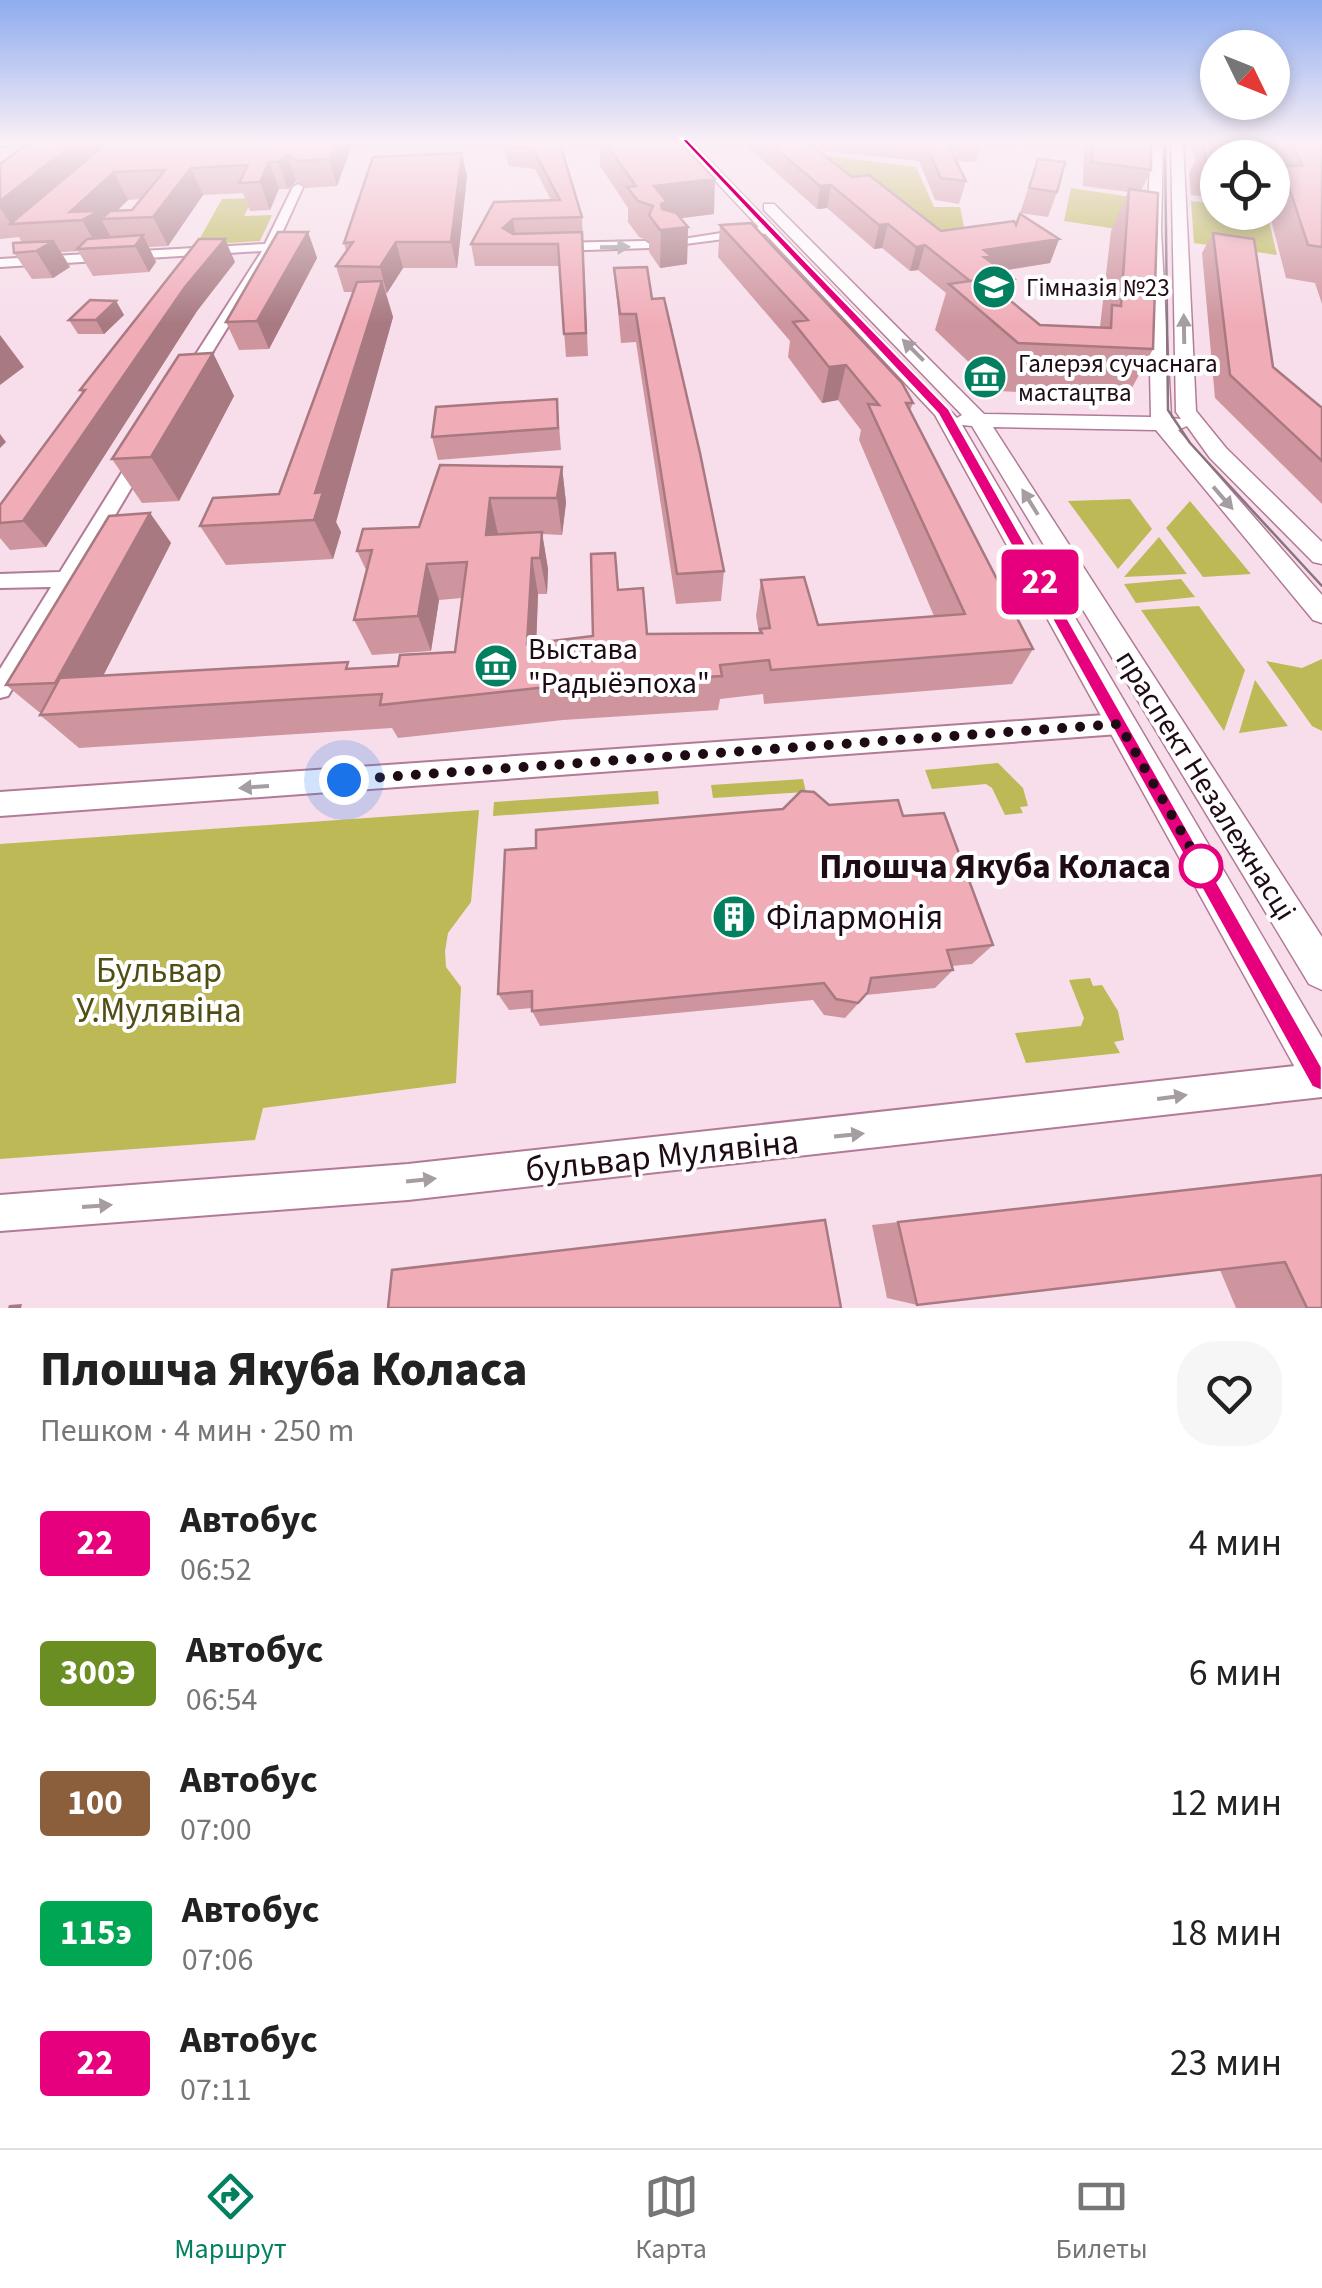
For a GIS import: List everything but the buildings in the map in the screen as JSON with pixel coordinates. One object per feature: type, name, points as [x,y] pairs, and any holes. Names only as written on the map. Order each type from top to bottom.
[{"type":"main road","name":"праспект Незалежнасці","points":[[740,202],[948,420],[1322,1078]]},
{"type":"main road","name":"праспект Незалежнасці","points":[[765,202],[979,420],[1322,972]]},
{"type":"main road","points":[[1155,202],[1160,423],[1322,614]]},
{"type":"main road","points":[[1179,202],[1186,412],[1322,556]]},
{"type":"main road","points":[[948,420],[1194,424]]},
{"type":"street","points":[[182,390],[270,247],[291,202]]},
{"type":"street","points":[[670,242],[766,230]]},
{"type":"street","points":[[2,264],[29,243]]},
{"type":"street","points":[[535,248],[645,246]]},
{"type":"street","points":[[2,264],[270,247]]},
{"type":"street","points":[[0,689],[152,438]]},
{"type":"street","points":[[0,581],[65,579]]},
{"type":"street","points":[[0,804],[1119,724]]},
{"type":"street","name":"бульвар Мулявіна","points":[[0,1213],[396,1183],[1322,1078]]},
{"type":"green space","points":[[220,202],[251,202],[244,216],[272,215],[260,241],[196,245]]},
{"type":"green space","points":[[881,202],[932,202],[934,207],[960,207],[966,236],[937,241]]},
{"type":"green space","points":[[1068,202],[1138,202],[1136,232],[1064,221]]},
{"type":"green space","points":[[1191,202],[1200,202],[1200,230],[1271,230],[1277,255],[1194,243]]},
{"type":"green space","points":[[1130,499],[1152,529],[1118,569],[1068,501]]},
{"type":"green space","points":[[1190,501],[1251,574],[1203,577],[1166,528]]},
{"type":"green space","points":[[1159,537],[1187,574],[1124,577]]},
{"type":"green space","points":[[1181,579],[1195,597],[1136,603],[1124,584]]},
{"type":"green space","points":[[1199,606],[1245,670],[1224,731],[1141,610]]},
{"type":"green space","points":[[1322,659],[1322,731],[1312,726],[1266,661],[1302,668]]},
{"type":"green space","points":[[1255,680],[1288,726],[1239,733]]},
{"type":"green space","points":[[998,763],[1023,788],[1028,806],[1020,807],[1023,813],[1005,815],[992,788],[986,784],[932,789],[925,770]]},
{"type":"green space","points":[[803,779],[806,792],[713,798],[711,785]]},
{"type":"green space","points":[[658,791],[659,804],[493,816],[494,802]]},
{"type":"green space","name":"Бульвар У.Мулявіна","points":[[479,810],[471,902],[448,933],[445,951],[446,967],[461,987],[456,1083],[263,1108],[255,1140],[0,1159],[0,844]]},
{"type":"green space","points":[[1090,978],[1093,986],[1102,985],[1118,1011],[1124,1040],[1114,1042],[1120,1053],[1026,1063],[1015,1033],[1081,1026],[1084,1018],[1069,980]]},
{"type":"tram line","points":[[1166,202],[1168,410],[1190,443],[1322,586]]},
{"type":"bus line","name":"22","points":[[740,202],[944,412],[1322,1077]]},
{"type":"place","name":"Гімназія №23","points":[[994,287]]},
{"type":"place","name":"Галерэя сучаснага мастацтва","points":[[985,377]]},
{"type":"place","name":"Выстава \"Радыёэпоха\"","points":[[496,666]]},
{"type":"place","name":"Плошча Якуба Коласа","points":[[1201,866]]},
{"type":"place","name":"Філармонія","points":[[734,917]]},
{"type":"route","points":[[344,780],[1119,724],[1201,866]]}]
